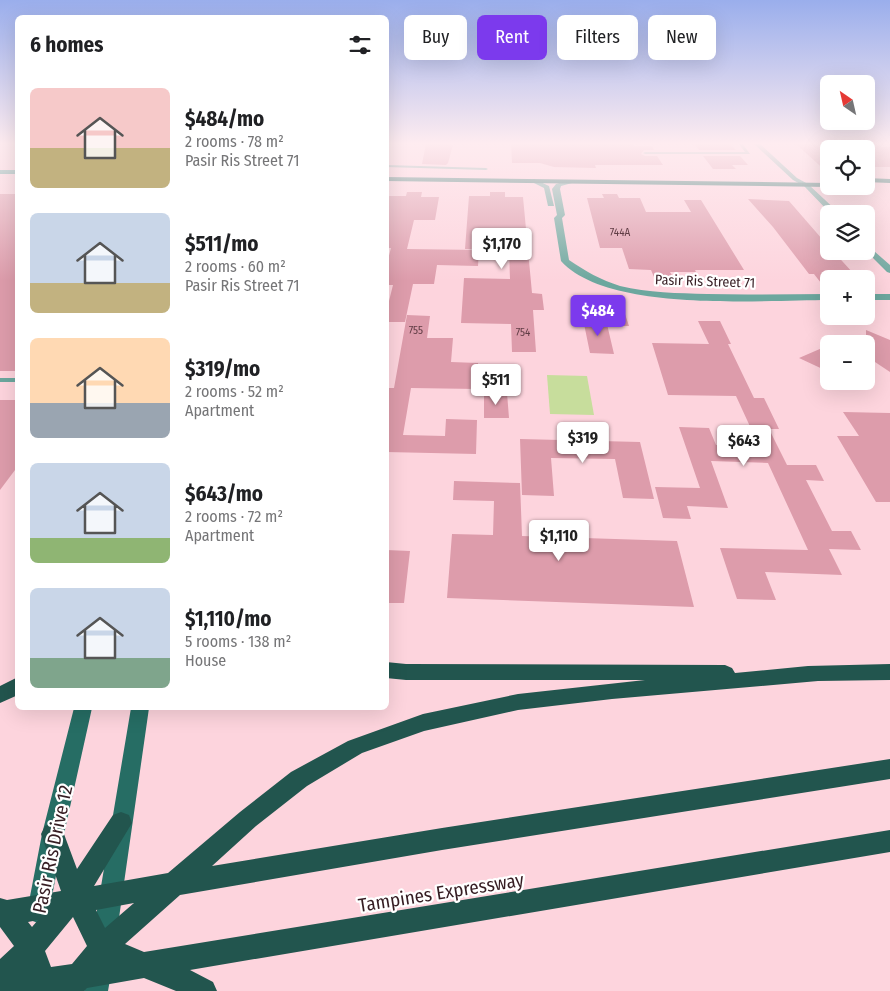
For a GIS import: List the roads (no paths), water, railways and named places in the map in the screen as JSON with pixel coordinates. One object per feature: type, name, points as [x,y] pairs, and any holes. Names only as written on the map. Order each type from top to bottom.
[{"type":"highway","points":[[389,670],[406,672],[817,674],[890,672]]},
{"type":"highway","points":[[67,991],[102,948],[248,819],[300,779],[355,747],[423,723],[518,702],[612,691],[817,674]]},
{"type":"highway","points":[[0,695],[15,687]]},
{"type":"highway","points":[[0,912],[442,839],[890,769]]},
{"type":"highway","points":[[0,977],[31,949],[76,894],[121,823]]},
{"type":"highway","points":[[53,834],[76,894],[102,948],[204,991]]},
{"type":"highway","name":"Tampines Expressway","points":[[0,989],[455,915],[890,841]]},
{"type":"highway","points":[[0,912],[16,924],[31,949],[47,991]]},
{"type":"main road","name":"Pasir Ris Drive 12","points":[[22,991],[53,834],[83,710]]},
{"type":"main road","points":[[96,991],[140,710]]},
{"type":"street","points":[[548,189],[552,209],[558,218],[564,255]]},
{"type":"street","points":[[556,189],[561,215],[558,218]]},
{"type":"street","points":[[814,189],[828,205]]},
{"type":"street","name":"Pasir Ris Street 71","points":[[564,255],[583,270],[597,277],[617,284],[661,292],[820,292]]},
{"type":"street","name":"Pasir Ris Street 71","points":[[564,255],[565,261],[576,271],[591,279],[613,286],[661,296],[820,297]]},
{"type":"street","points":[[875,255],[890,270]]},
{"type":"street","points":[[875,292],[890,292]]},
{"type":"street","points":[[875,297],[890,297]]},
{"type":"lane","points":[[0,380],[15,380]]}]
